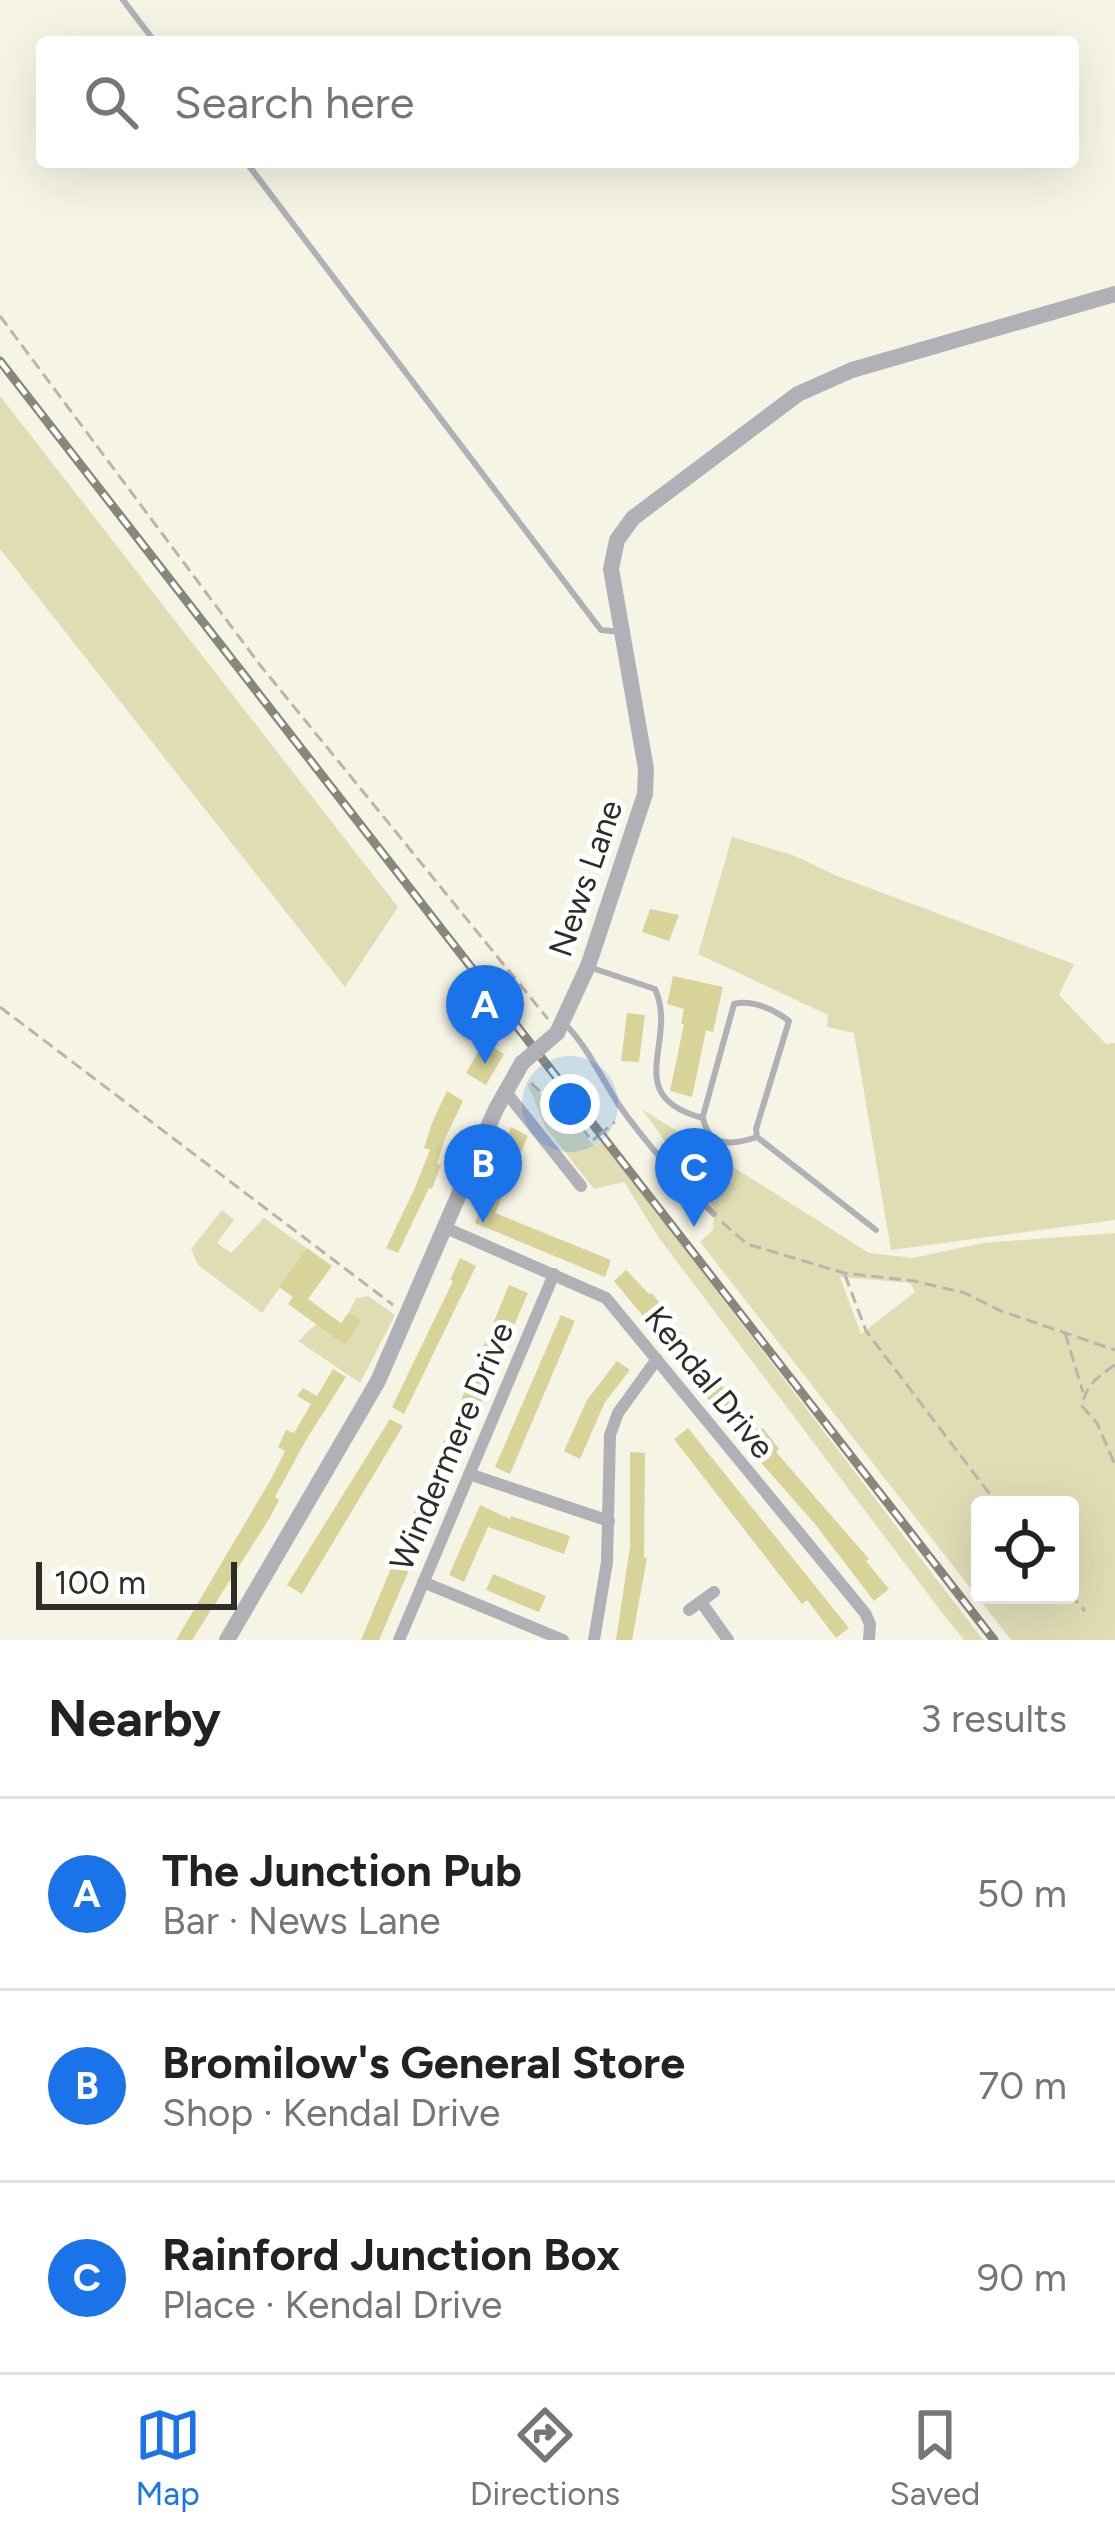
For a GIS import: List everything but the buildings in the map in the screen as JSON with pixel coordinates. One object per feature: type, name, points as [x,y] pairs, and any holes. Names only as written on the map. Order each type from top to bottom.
[{"type":"street","name":"News Lane","points":[[227,1640],[378,1381],[506,1090],[520,1066],[560,1028],[588,967],[643,806],[646,782],[611,569],[621,532],[662,494],[798,394],[852,370],[1115,294]]},
{"type":"street","points":[[506,1090],[581,1186]]},
{"type":"street","name":"Kendal Drive","points":[[446,1228],[606,1298],[865,1613],[871,1624],[869,1640]]},
{"type":"street","name":"Windermere Drive","points":[[399,1640],[554,1274]]},
{"type":"street","points":[[594,1640],[605,1578],[608,1447],[614,1424],[657,1359]]},
{"type":"street","points":[[469,1474],[609,1521]]},
{"type":"street","points":[[423,1582],[563,1640]]},
{"type":"street","points":[[714,1592],[695,1606],[728,1640]]},
{"type":"lane","points":[[123,0],[150,36]]},
{"type":"lane","points":[[251,168],[601,631],[622,632]]},
{"type":"lane","points":[[588,967],[655,988],[660,1011],[658,1090],[673,1106],[703,1118]]},
{"type":"lane","points":[[758,1137],[730,1144],[715,1140],[703,1118],[734,1004],[754,1004],[789,1021],[756,1129],[758,1137],[876,1230]]},
{"type":"lane","points":[[560,1028],[577,1036],[619,1105],[672,1172],[714,1214]]},
{"type":"path","points":[[0,316],[260,665],[541,1015]]},
{"type":"path","points":[[0,1006],[409,1316]]},
{"type":"path","points":[[520,1066],[592,1141],[615,1122]]},
{"type":"path","points":[[714,1214],[747,1244],[844,1273],[965,1293],[1000,1311],[1115,1350]]},
{"type":"path","points":[[844,1273],[866,1331],[991,1496]]},
{"type":"path","points":[[1064,1332],[1084,1394],[1082,1406],[1097,1423],[1115,1466]]},
{"type":"path","points":[[1084,1394],[1115,1365]]},
{"type":"path","points":[[1079,1604],[1085,1611]]},
{"type":"shaded area","points":[[0,396],[398,907],[345,987],[0,549]]},
{"type":"shaded area","points":[[732,837],[795,856],[1074,964],[1059,995],[1106,1044],[1115,1043],[1115,1220],[891,1250],[854,1033],[827,1027],[828,1015],[698,954]]},
{"type":"shaded area","points":[[527,1082],[571,1118],[594,1146],[602,1141],[983,1640],[964,1640],[940,1610],[659,1238],[624,1182],[594,1189],[545,1127]]},
{"type":"shaded area","points":[[642,1109],[869,1253],[913,1258],[983,1243],[1115,1233],[1115,1640],[1011,1640],[983,1604],[1079,1604],[1079,1496],[971,1496],[971,1589],[700,1242],[713,1230],[714,1209]],"holes":[[[840,1277],[910,1283],[915,1292],[861,1334]]]},
{"type":"shaded area","points":[[222,1210],[234,1220],[217,1243],[231,1253],[264,1218],[307,1248],[262,1313],[198,1265],[191,1249]]},
{"type":"shaded area","points":[[368,1296],[395,1315],[360,1383],[298,1341],[316,1324],[345,1344],[362,1322],[349,1312],[356,1298]]},
{"type":"railway","points":[[0,361],[994,1640]]},
{"type":"place","name":"The Junction Pub","points":[[485,1064]]},
{"type":"place","name":"Bromilow's General Store","points":[[483,1223]]},
{"type":"place","name":"Rainford Junction Box","points":[[694,1227]]}]
